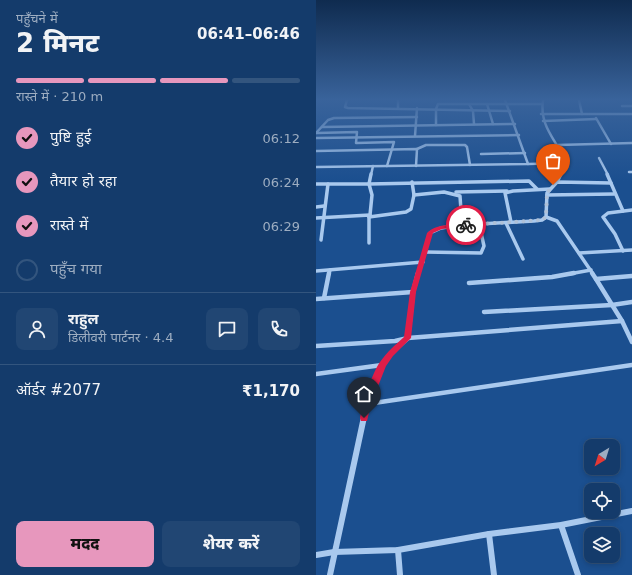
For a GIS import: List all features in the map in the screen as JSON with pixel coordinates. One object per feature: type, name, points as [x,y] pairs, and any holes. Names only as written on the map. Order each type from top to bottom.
[{"type":"street","points":[[316,133],[322,127],[338,127]]},
{"type":"street","points":[[415,136],[417,127]]},
{"type":"street","points":[[516,127],[528,164]]},
{"type":"street","points":[[546,127],[566,163]]},
{"type":"street","points":[[601,127],[611,144]]},
{"type":"street","points":[[316,133],[357,132],[356,143],[394,142],[387,166]]},
{"type":"street","points":[[316,138],[519,135]]},
{"type":"street","points":[[557,145],[632,143]]},
{"type":"street","points":[[316,151],[417,149],[426,145],[465,145],[467,147],[470,165]]},
{"type":"street","points":[[416,166],[417,149]]},
{"type":"street","points":[[481,154],[525,152]]},
{"type":"street","points":[[599,158],[612,183],[614,194],[623,211]]},
{"type":"street","points":[[316,167],[566,163]]},
{"type":"street","points":[[546,217],[547,195],[550,188],[557,182],[566,163]]},
{"type":"street","points":[[368,243],[369,216],[372,195],[369,184],[373,166]]},
{"type":"street","points":[[316,184],[529,181],[537,189]]},
{"type":"street","points":[[316,218],[369,216],[406,212],[411,209],[414,195],[412,182]]},
{"type":"street","points":[[557,182],[612,183]]},
{"type":"street","points":[[321,240],[325,217],[324,206],[328,184]]},
{"type":"street","points":[[414,195],[550,188]]},
{"type":"street","points":[[508,191],[505,193],[511,222]]},
{"type":"street","points":[[451,193],[460,196],[462,226]]},
{"type":"street","points":[[547,195],[614,194]]},
{"type":"street","points":[[316,207],[324,206]]},
{"type":"street","points":[[623,251],[615,234],[603,217],[608,213],[632,210]]},
{"type":"street","points":[[330,575],[367,404],[382,365],[390,354],[408,338],[413,292],[423,262],[430,233],[434,229],[480,224],[534,221],[542,220],[546,217],[557,220],[591,270],[622,321],[632,342]]},
{"type":"street","points":[[506,222],[523,259]]},
{"type":"street","points":[[425,252],[481,253],[484,246],[480,224]]},
{"type":"street","points":[[579,254],[632,250]]},
{"type":"street","points":[[316,271],[423,262]]},
{"type":"street","points":[[324,298],[330,270]]},
{"type":"street","points":[[469,283],[552,278],[591,270]]},
{"type":"street","points":[[596,279],[632,276]]},
{"type":"street","points":[[316,299],[413,292]]},
{"type":"street","points":[[484,312],[612,305],[632,302]]},
{"type":"street","points":[[316,346],[395,341],[408,338],[622,321]]},
{"type":"street","points":[[316,374],[382,365]]},
{"type":"street","points":[[367,404],[632,365]]},
{"type":"street","points":[[316,556],[334,552],[398,550],[632,511]]},
{"type":"street","points":[[561,524],[578,575]]},
{"type":"street","points":[[489,534],[494,575]]},
{"type":"street","points":[[398,550],[400,575]]},
{"type":"way so far","points":[[466,225],[542,220],[546,217],[547,193],[553,185]]},
{"type":"route","points":[[364,418],[367,404],[382,365],[390,354],[408,338],[413,292],[423,262],[426,243],[430,233],[434,229],[442,227],[466,225]]}]
